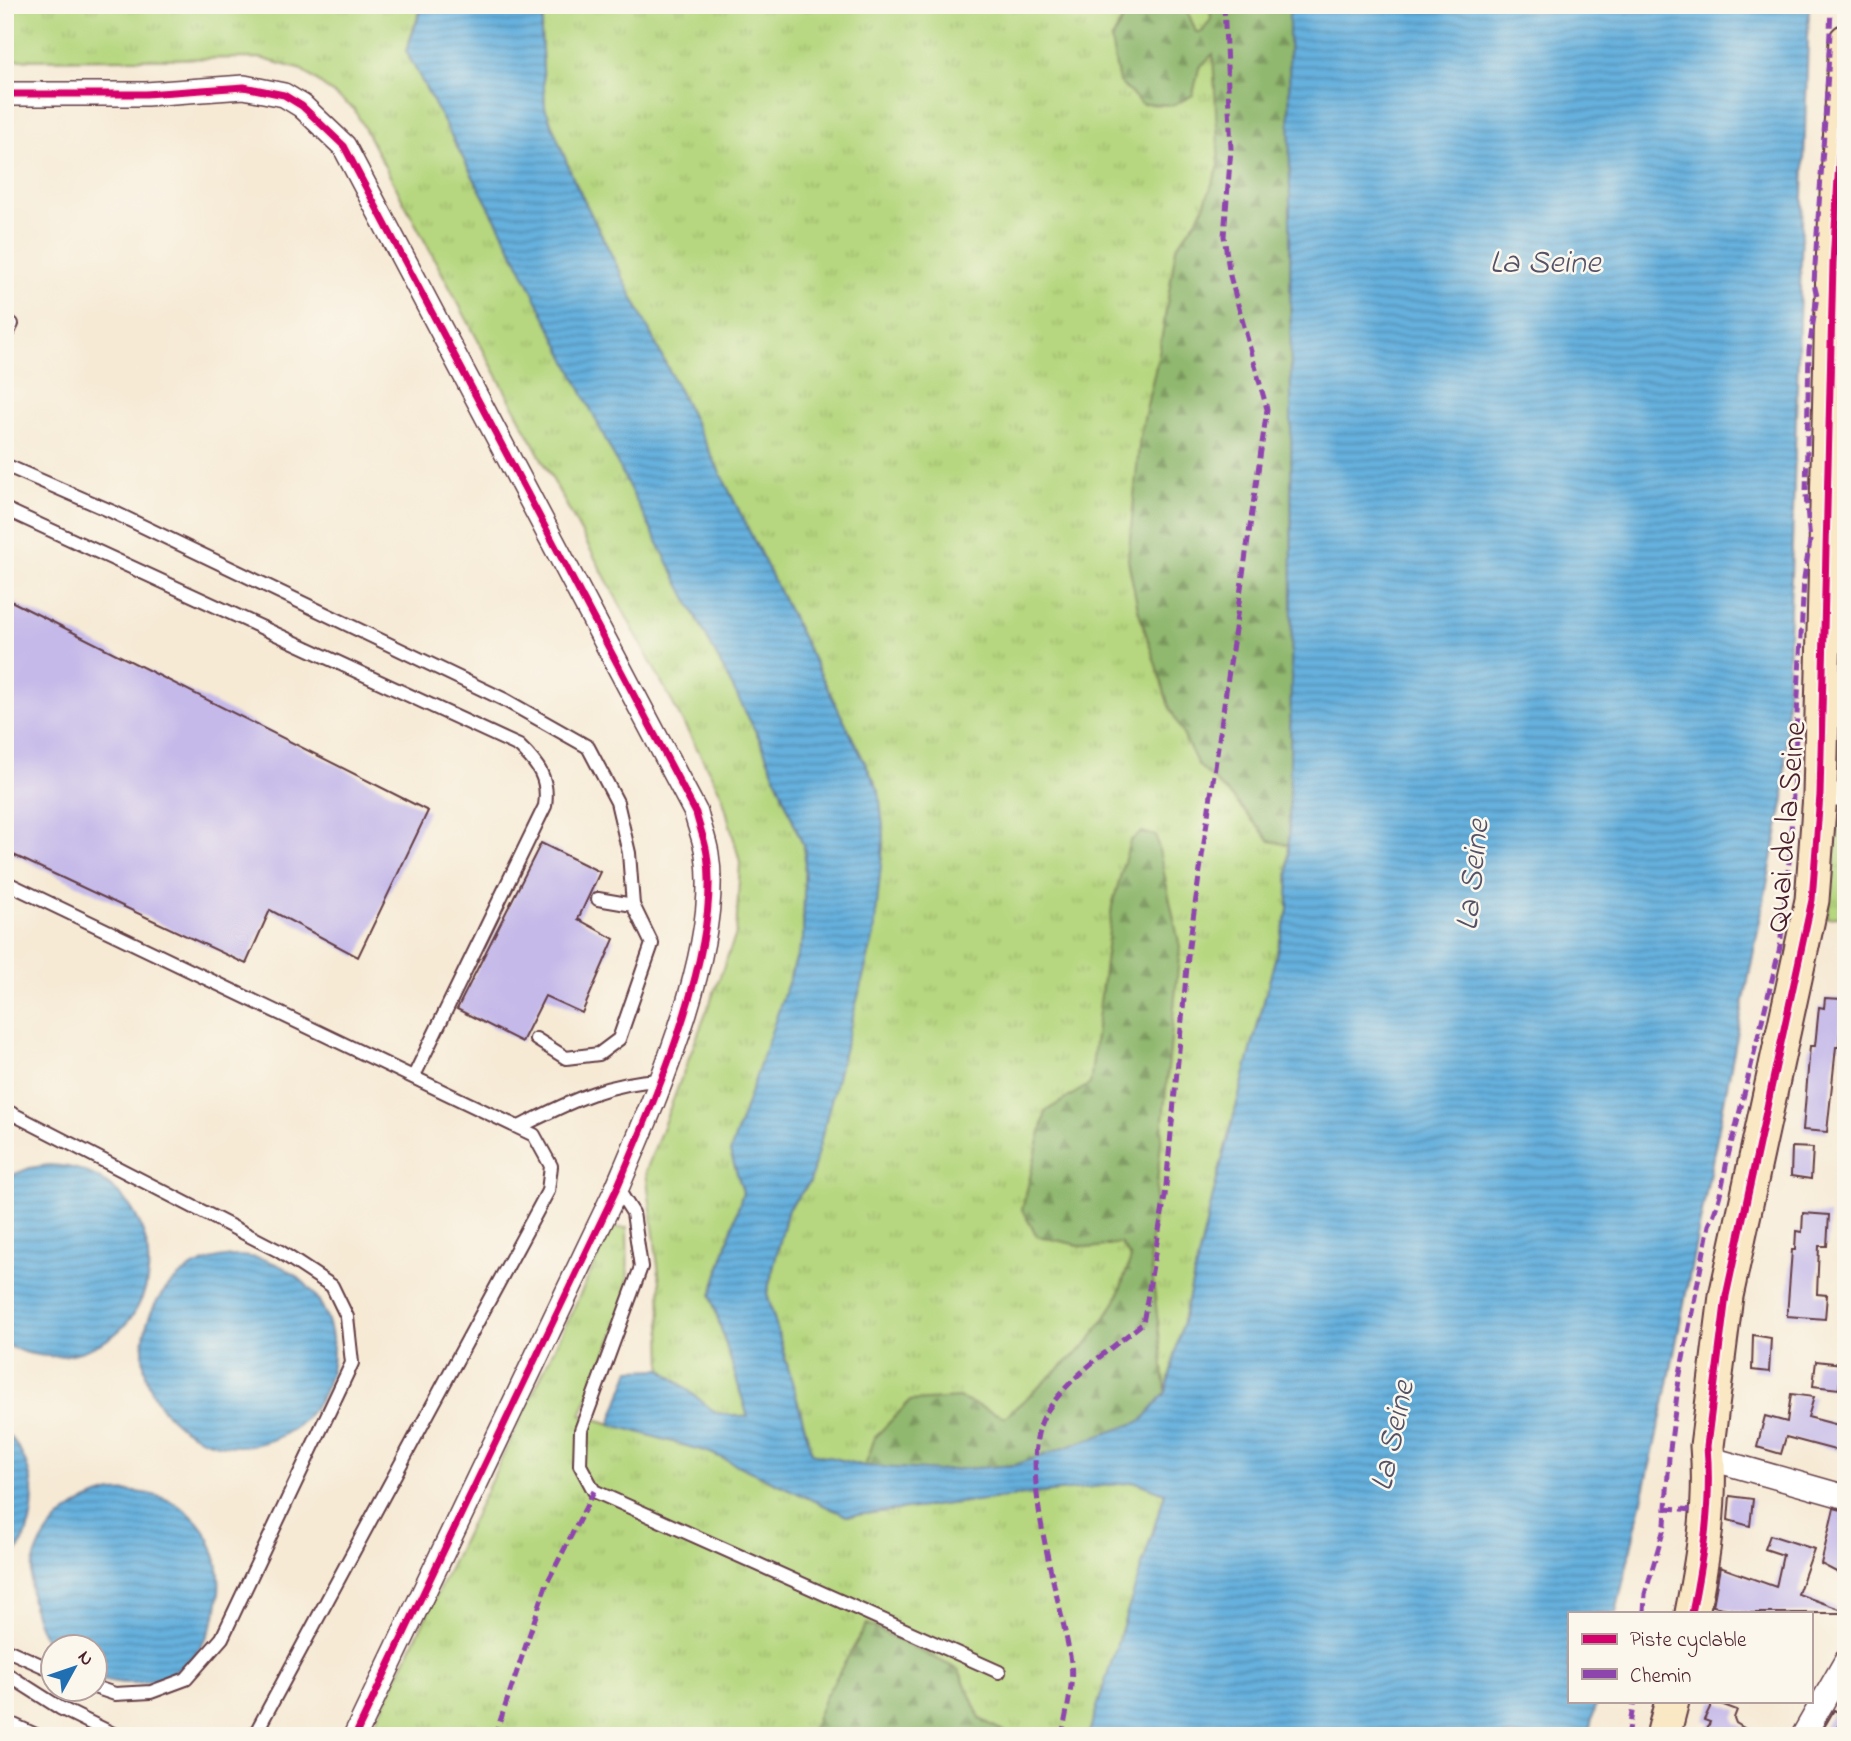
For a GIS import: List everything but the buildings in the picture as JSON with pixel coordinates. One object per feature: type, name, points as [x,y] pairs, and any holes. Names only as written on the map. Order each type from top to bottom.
[{"type":"street","name":"Quai de la Seine","points":[[1692,1612],[1704,1555],[1710,1469],[1708,1458],[1726,1296],[1833,795],[1833,263],[1846,41]]},
{"type":"street","points":[[5,94],[146,94],[244,87],[284,95],[302,106],[344,146],[696,813],[707,855],[708,909],[702,949],[660,1080],[618,1188],[355,1736]]},
{"type":"street","points":[[1708,1458],[1846,1497]]},
{"type":"street","points":[[1803,1736],[1818,1695],[1846,1661]]},
{"type":"street","points":[[1663,1736],[1672,1702]]},
{"type":"lane","points":[[5,338],[12,324]]},
{"type":"lane","points":[[5,465],[113,512],[505,700],[587,747],[617,802],[629,853],[633,905],[652,944],[620,1039],[599,1054],[566,1058],[536,1039]]},
{"type":"lane","points":[[5,509],[519,746],[537,763],[548,787],[545,806],[414,1076]]},
{"type":"lane","points":[[5,882],[534,1135],[551,1166],[548,1191],[254,1736]]},
{"type":"lane","points":[[598,899],[633,905]]},
{"type":"lane","points":[[519,1128],[592,1091],[628,1082],[660,1080]]},
{"type":"lane","points":[[5,1110],[279,1251],[332,1286],[347,1317],[352,1363],[222,1638],[186,1679],[151,1692],[115,1694],[108,1692]]},
{"type":"lane","points":[[618,1188],[633,1213],[641,1268],[581,1430],[580,1465],[594,1491],[999,1672]]},
{"type":"lane","points":[[5,1649],[38,1664]]},
{"type":"lane","points":[[5,1673],[60,1707],[117,1736]]},
{"type":"lane","points":[[5,1721],[38,1736]]},
{"type":"green space","points":[[5,5],[422,5],[406,51],[511,248],[761,742],[805,850],[803,939],[731,1152],[743,1192],[711,1296],[748,1417],[716,1413],[662,1369],[660,1282],[646,1171],[736,934],[740,862],[722,795],[354,109],[302,70],[260,58],[5,60]]},
{"type":"green space","points":[[546,5],[1289,5],[1292,603],[1288,910],[1217,1179],[1166,1392],[865,1466],[812,1453],[767,1293],[788,1209],[810,1182],[834,1079],[879,791],[573,178],[545,107],[541,31]]},
{"type":"green space","points":[[1130,5],[1185,5],[1196,32],[1202,32],[1211,19],[1210,5],[1289,5],[1292,603],[1289,845],[1270,841],[1233,798],[1198,765],[1169,706],[1138,609],[1128,560],[1140,436],[1160,348],[1176,248],[1201,213],[1219,166],[1213,54],[1199,68],[1193,95],[1174,105],[1142,104],[1119,82],[1111,41]]},
{"type":"green space","points":[[1839,808],[1846,808],[1846,916],[1827,918]]},
{"type":"green space","points":[[1142,832],[1156,836],[1180,947],[1150,1254],[1166,1392],[1143,1421],[1015,1465],[938,1471],[865,1466],[875,1437],[910,1401],[959,1398],[1005,1417],[1087,1344],[1116,1301],[1131,1258],[1120,1243],[1092,1248],[1037,1236],[1022,1210],[1046,1111],[1090,1084],[1112,906],[1130,841]]},
{"type":"green space","points":[[612,1228],[627,1228],[628,1300],[581,1415],[711,1453],[847,1516],[1136,1482],[1165,1493],[1088,1736],[369,1736]]},
{"type":"green space","points":[[867,1624],[959,1670],[980,1719],[1012,1736],[810,1736],[825,1697]]},
{"type":"water","name":"La Seine","points":[[423,5],[546,5],[541,31],[545,107],[573,178],[879,791],[884,835],[874,935],[810,1182],[788,1209],[767,1293],[812,1453],[865,1466],[938,1471],[1015,1465],[1142,1421],[1166,1392],[1217,1179],[1288,910],[1292,603],[1289,5],[1809,5],[1784,799],[1664,1404],[1616,1612],[1568,1612],[1568,1702],[1596,1702],[1588,1736],[1088,1736],[1165,1493],[1136,1482],[847,1516],[711,1453],[610,1424],[630,1370],[662,1369],[716,1413],[748,1417],[711,1296],[743,1192],[730,1152],[803,939],[805,850],[761,742],[632,493],[511,248],[406,51]]},
{"type":"water","points":[[49,1165],[86,1172],[115,1190],[136,1216],[147,1246],[147,1278],[137,1308],[116,1333],[83,1351],[63,1356],[33,1354],[5,1344],[5,1178],[30,1168]]},
{"type":"water","points":[[238,1256],[257,1257],[275,1263],[305,1284],[326,1314],[332,1332],[332,1370],[326,1388],[305,1418],[275,1439],[257,1445],[238,1446],[219,1445],[201,1439],[171,1418],[150,1388],[144,1370],[143,1351],[144,1332],[150,1314],[171,1284],[201,1263],[219,1257]]},
{"type":"water","points":[[5,1431],[26,1463],[33,1498],[26,1534],[5,1566]]},
{"type":"water","points":[[112,1492],[163,1498],[198,1522],[216,1558],[219,1598],[207,1636],[182,1666],[144,1682],[108,1678],[108,1632],[43,1632],[32,1600],[31,1576],[37,1553],[48,1533],[64,1515],[86,1501]]},
{"type":"marked path","points":[[1062,1736],[1072,1671],[1037,1498],[1035,1465],[1038,1436],[1046,1413],[1066,1387],[1143,1323],[1165,1196],[1189,946],[1267,409],[1230,276],[1224,236],[1231,149],[1224,5]]},
{"type":"marked path","points":[[1644,1612],[1645,1594],[1665,1525],[1669,1457],[1679,1379],[1709,1225],[1721,1190],[1780,947],[1790,852],[1804,578],[1810,542],[1806,495],[1809,350],[1817,296],[1814,284],[1831,5]]},
{"type":"marked path","points":[[495,1736],[547,1583],[594,1491]]},
{"type":"marked path","points":[[1666,1508],[1696,1510]]},
{"type":"marked path","points":[[1628,1736],[1634,1702]]},
{"type":"cycle path","points":[[1692,1612],[1706,1530],[1707,1446],[1726,1296],[1812,900],[1820,795],[1833,263],[1846,41]]},
{"type":"cycle path","points":[[5,94],[146,94],[244,87],[284,95],[302,106],[344,146],[696,813],[706,849],[709,892],[695,978],[682,1024],[649,1112],[617,1188],[355,1736]]}]
